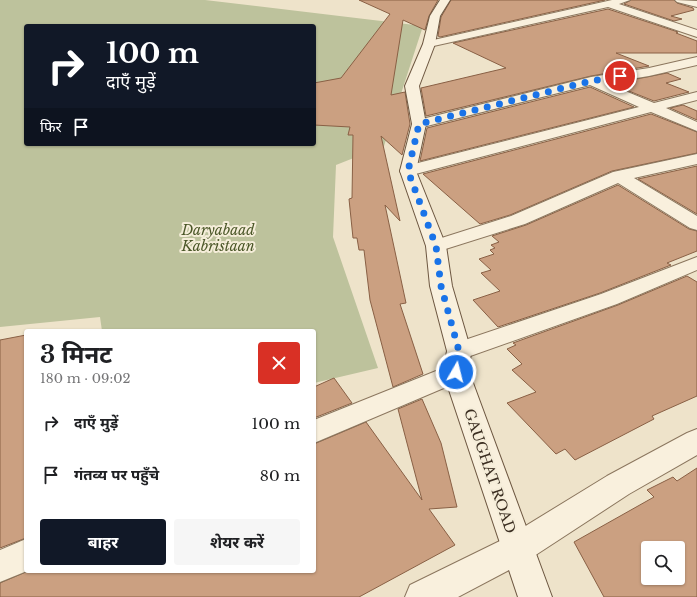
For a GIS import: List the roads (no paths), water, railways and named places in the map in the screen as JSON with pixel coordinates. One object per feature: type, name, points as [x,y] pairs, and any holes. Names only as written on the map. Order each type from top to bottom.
[{"type":"street","points":[[445,0],[435,16],[429,44],[412,86],[419,124],[408,171],[697,96]]},
{"type":"street","points":[[429,44],[625,0]]},
{"type":"street","points":[[680,0],[697,4]]},
{"type":"street","points":[[609,4],[697,34]]},
{"type":"street","points":[[419,124],[591,81],[648,72],[697,61]]},
{"type":"street","points":[[591,81],[697,127]]},
{"type":"street","points":[[436,246],[518,220],[619,176],[697,159]]},
{"type":"street","name":"GAUGHAT ROAD","points":[[408,171],[436,246],[441,286],[457,361],[535,597]]},
{"type":"street","points":[[619,176],[697,224]]},
{"type":"street","points":[[316,431],[457,361],[697,263]]},
{"type":"street","points":[[422,597],[518,549],[618,485],[697,441]]},
{"type":"street","points":[[0,566],[24,556]]},
{"type":"park label","name":"Daryabaad Kabristaan","points":[[218,238]]}]
